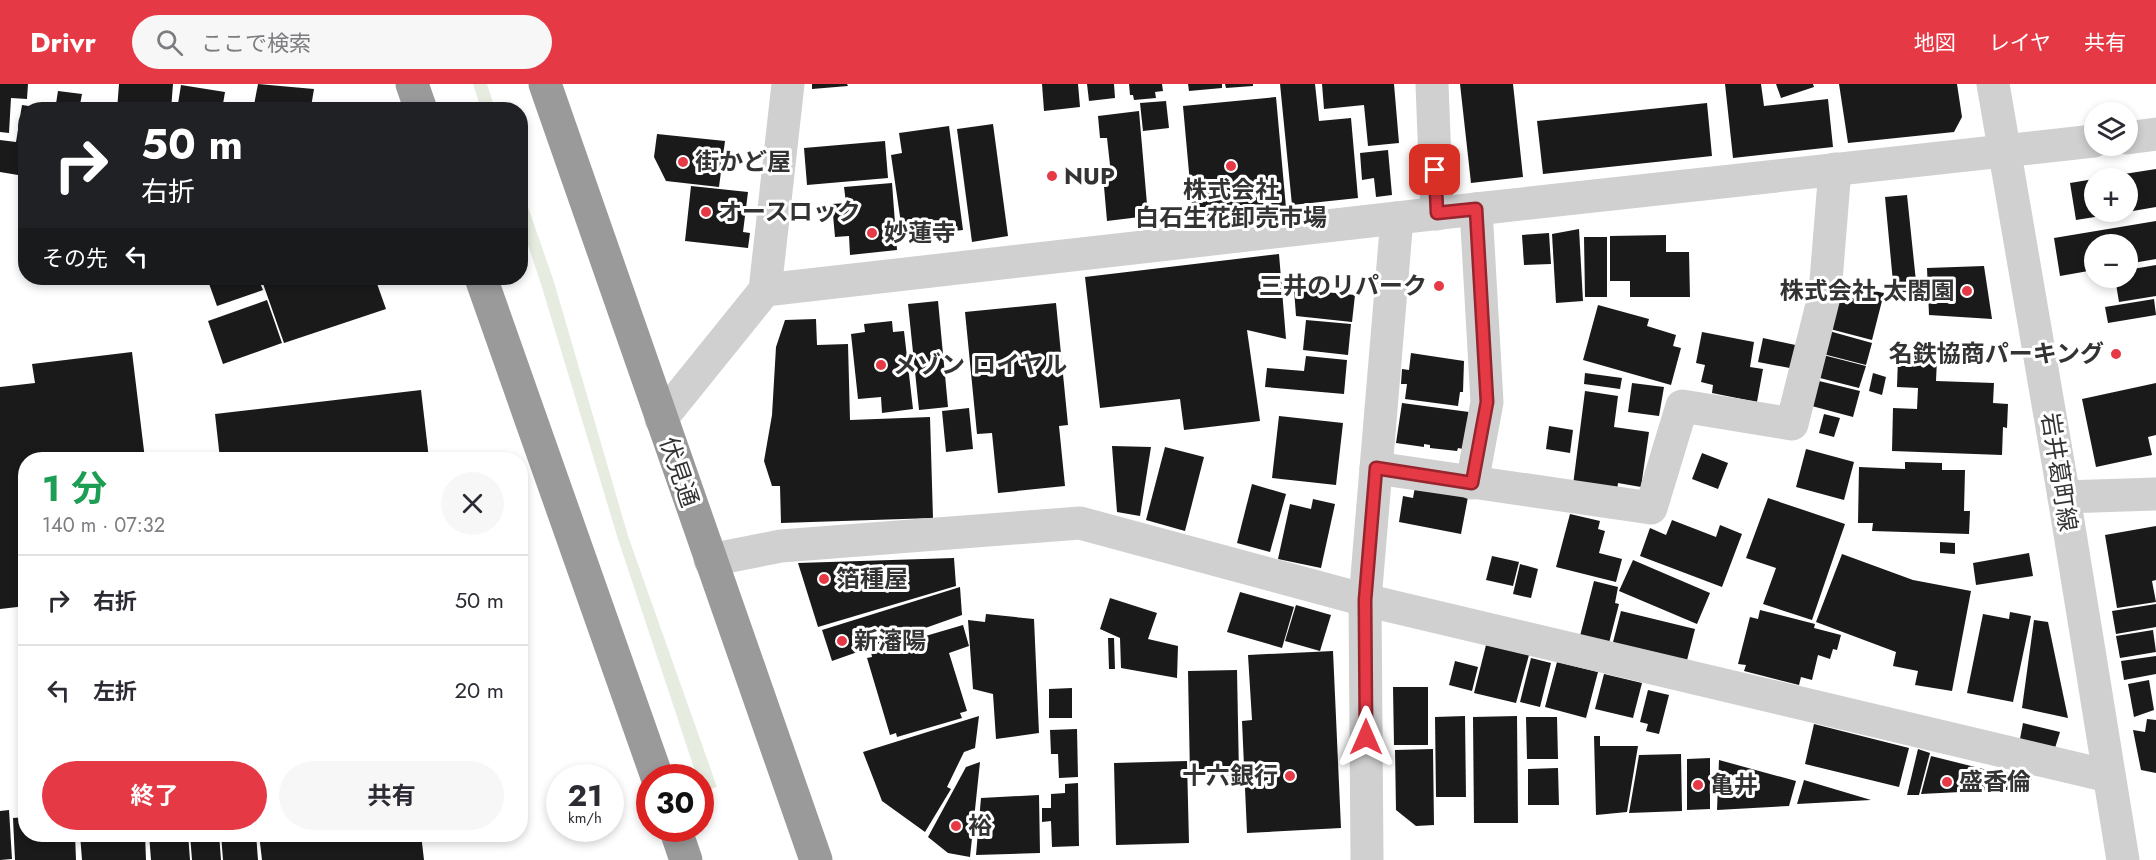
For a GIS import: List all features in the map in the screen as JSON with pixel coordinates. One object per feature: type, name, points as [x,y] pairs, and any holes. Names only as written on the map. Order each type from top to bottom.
[{"type":"highway","points":[[412,84],[418,102]]},
{"type":"highway","name":"伏見通","points":[[545,84],[816,860]]},
{"type":"highway","points":[[483,285],[652,764]]},
{"type":"highway","points":[[680,842],[686,860]]},
{"type":"street","points":[[661,419],[765,290],[788,84]]},
{"type":"street","points":[[1432,84],[1437,213]]},
{"type":"street","name":"岩井葛町線","points":[[1994,84],[2123,860]]},
{"type":"street","points":[[2138,137],[2156,135]]},
{"type":"street","points":[[765,290],[2084,142]]},
{"type":"street","points":[[1376,468],[1651,508],[1682,406],[1792,424],[1825,293],[1835,169]]},
{"type":"street","points":[[1472,483],[1487,402],[1476,209]]},
{"type":"street","points":[[1367,860],[1365,600],[1397,218]]},
{"type":"street","points":[[2064,497],[2156,494]]},
{"type":"street","points":[[711,560],[781,546],[1080,523],[1365,600],[2108,776]]},
{"type":"shaded area","points":[[473,84],[487,84],[493,102],[479,102]]},
{"type":"shaded area","points":[[528,207],[554,282],[628,536],[709,764],[693,764],[618,539],[528,245]]},
{"type":"building","points":[[0,84],[28,84],[27,99],[11,98],[9,133],[0,132]]},
{"type":"building","points":[[119,84],[173,84],[172,102],[118,102]]},
{"type":"building","points":[[258,84],[314,89],[312,102],[255,102]]},
{"type":"building","points":[[812,84],[847,84],[848,86],[812,89]]},
{"type":"building","points":[[1042,84],[1078,84],[1080,107],[1044,111]]},
{"type":"building","points":[[1087,84],[1114,84],[1115,98],[1089,101]]},
{"type":"building","points":[[1129,84],[1162,84],[1163,91],[1155,92],[1156,98],[1134,100],[1133,95],[1130,95]]},
{"type":"building","points":[[1188,84],[1222,84],[1222,88],[1189,91]]},
{"type":"building","points":[[1225,84],[1253,84],[1253,86],[1226,88]]},
{"type":"building","points":[[1280,84],[1315,84],[1319,121],[1351,118],[1358,198],[1292,205]]},
{"type":"building","points":[[1322,84],[1394,84],[1399,143],[1368,146],[1364,105],[1324,109]]},
{"type":"building","points":[[1460,84],[1513,84],[1523,177],[1471,183]]},
{"type":"building","points":[[1725,84],[1761,84],[1764,106],[1828,99],[1833,147],[1733,158]]},
{"type":"building","points":[[1776,84],[1813,84],[1814,87],[1781,98]]},
{"type":"building","points":[[1839,84],[1957,84],[1962,117],[1954,132],[1848,143]]},
{"type":"building","points":[[181,85],[225,92],[223,102],[178,102]]},
{"type":"building","points":[[58,91],[82,94],[80,102],[56,102]]},
{"type":"building","points":[[1276,97],[1286,208],[1193,217],[1183,106]]},
{"type":"building","points":[[1166,101],[1169,128],[1143,131],[1140,103]]},
{"type":"building","points":[[1707,103],[1712,156],[1543,174],[1537,121]]},
{"type":"building","points":[[1139,111],[1148,216],[1107,221],[1103,175],[1111,174],[1107,138],[1100,138],[1098,116]]},
{"type":"building","points":[[993,124],[1008,236],[972,242],[957,129]]},
{"type":"building","points":[[949,126],[963,230],[903,237],[891,155],[902,153],[899,133]]},
{"type":"building","points":[[18,130],[18,175],[0,172],[0,140],[16,142]]},
{"type":"building","points":[[657,134],[725,141],[719,187],[666,181],[654,157]]},
{"type":"building","points":[[885,141],[888,178],[807,185],[804,148]]},
{"type":"building","points":[[1388,150],[1392,195],[1376,197],[1374,178],[1362,180],[1360,153]]},
{"type":"building","points":[[2156,169],[2156,207],[2138,210],[2138,172]]},
{"type":"building","points":[[2084,181],[2084,219],[2076,220],[2070,183]]},
{"type":"building","points":[[892,183],[897,250],[850,255],[849,236],[835,237],[832,204],[846,203],[844,187]]},
{"type":"building","points":[[691,186],[748,192],[743,232],[750,233],[748,248],[685,241]]},
{"type":"building","points":[[1907,195],[1917,291],[1894,293],[1885,197]]},
{"type":"building","points":[[2156,221],[2156,259],[2138,262],[2138,234],[2084,234],[2084,272],[2060,276],[2054,238]]},
{"type":"building","points":[[1579,229],[1583,301],[1556,303],[1552,234]]},
{"type":"building","points":[[1549,233],[1551,264],[1524,265],[1522,235]]},
{"type":"building","points":[[1666,235],[1666,252],[1689,252],[1690,297],[1630,297],[1630,281],[1610,281],[1610,236]]},
{"type":"building","points":[[1584,237],[1607,237],[1607,297],[1585,297]]},
{"type":"building","points":[[1279,254],[1286,339],[1247,330],[1260,421],[1184,430],[1180,399],[1100,408],[1085,277]]},
{"type":"building","points":[[2156,265],[2156,296],[2119,302],[2117,288],[2138,288],[2138,268]]},
{"type":"building","points":[[1984,266],[1992,319],[1929,315],[1927,268]]},
{"type":"building","points":[[210,285],[261,285],[263,290],[217,306]]},
{"type":"building","points":[[263,285],[377,285],[386,309],[284,343]]},
{"type":"building","points":[[1294,289],[1355,295],[1352,322],[1296,316]]},
{"type":"building","points":[[1864,289],[1884,293],[1872,340],[1830,329],[1839,295],[1861,300]]},
{"type":"building","points":[[2154,299],[2156,315],[2108,323],[2105,307]]},
{"type":"building","points":[[267,300],[282,343],[223,364],[208,321]]},
{"type":"building","points":[[938,301],[948,407],[919,410],[908,304]]},
{"type":"building","points":[[1056,303],[1068,425],[1059,426],[1065,486],[998,493],[992,433],[977,434],[965,312]]},
{"type":"building","points":[[1598,305],[1649,319],[1647,326],[1676,335],[1673,346],[1681,348],[1671,385],[1583,360]]},
{"type":"building","points":[[816,319],[817,345],[848,344],[850,420],[930,417],[933,518],[781,523],[780,486],[772,486],[764,461],[772,415],[776,347],[785,320]]},
{"type":"building","points":[[1306,320],[1351,324],[1348,355],[1303,350]]},
{"type":"building","name":"メゾン ロイヤル","points":[[892,321],[893,332],[904,331],[913,409],[882,413],[881,397],[858,399],[851,334],[865,332],[864,324]]},
{"type":"building","points":[[1829,331],[1872,343],[1866,365],[1823,354]]},
{"type":"building","points":[[1702,332],[1754,342],[1750,367],[1763,369],[1757,402],[1712,393],[1713,385],[1701,382],[1705,365],[1696,363]]},
{"type":"building","points":[[1763,338],[1800,346],[1795,369],[1758,362]]},
{"type":"building","points":[[132,352],[144,452],[18,452],[18,607],[0,609],[0,387],[35,383],[32,364]]},
{"type":"building","points":[[1411,353],[1464,361],[1463,392],[1460,392],[1458,406],[1405,399],[1407,384],[1401,384],[1402,369],[1409,370]]},
{"type":"building","points":[[1823,355],[1866,366],[1859,388],[1816,377]]},
{"type":"building","points":[[1306,356],[1347,360],[1344,394],[1265,387],[1267,368],[1304,371]]},
{"type":"building","points":[[1898,358],[1937,359],[1936,381],[1994,383],[1993,403],[2008,404],[2007,428],[2003,427],[2002,455],[1892,451],[1893,408],[1917,409],[1918,388],[1897,387]]},
{"type":"building","points":[[1585,373],[1622,378],[1620,389],[1584,384]]},
{"type":"building","points":[[1873,373],[1886,377],[1882,395],[1869,391]]},
{"type":"building","points":[[1815,380],[1860,391],[1853,417],[1808,405]]},
{"type":"building","points":[[1632,383],[1664,387],[1659,416],[1628,412]]},
{"type":"building","points":[[2156,383],[2156,435],[2148,437],[2152,455],[2096,467],[2082,399]]},
{"type":"building","points":[[421,390],[428,452],[219,452],[215,414]]},
{"type":"building","points":[[1585,391],[1618,396],[1614,427],[1649,432],[1641,487],[1618,483],[1617,491],[1573,485]]},
{"type":"building","points":[[1402,403],[1469,412],[1463,449],[1458,448],[1457,451],[1430,448],[1430,445],[1424,444],[1424,447],[1396,443]]},
{"type":"building","points":[[969,408],[973,449],[946,452],[942,411]]},
{"type":"building","points":[[1824,414],[1840,418],[1834,437],[1819,433]]},
{"type":"building","points":[[1279,416],[1343,423],[1336,485],[1272,478]]},
{"type":"building","points":[[1549,426],[1573,430],[1570,453],[1546,449]]},
{"type":"building","points":[[1112,446],[1151,447],[1140,516],[1117,512]]},
{"type":"building","points":[[1165,447],[1204,457],[1185,531],[1146,520]]},
{"type":"building","points":[[1806,449],[1854,462],[1844,500],[1796,487]]},
{"type":"building","points":[[1702,453],[1728,463],[1718,489],[1692,479]]},
{"type":"building","points":[[1905,462],[1942,463],[1942,470],[1965,470],[1964,511],[1970,511],[1969,534],[1872,531],[1873,523],[1858,523],[1859,467],[1905,469]]},
{"type":"building","points":[[1252,484],[1286,494],[1270,552],[1237,543]]},
{"type":"building","points":[[1415,487],[1468,497],[1461,534],[1399,522],[1403,496],[1413,498]]},
{"type":"building","points":[[1768,498],[1845,524],[1812,620],[1763,604],[1776,568],[1746,558]]},
{"type":"building","points":[[1313,499],[1335,504],[1321,568],[1278,559],[1290,504],[1311,509]]},
{"type":"building","points":[[1570,514],[1600,521],[1598,529],[1605,531],[1599,553],[1622,559],[1616,582],[1556,567]]},
{"type":"building","points":[[1672,520],[1716,537],[1720,525],[1742,534],[1722,587],[1640,556],[1650,528],[1666,535]]},
{"type":"building","points":[[2156,526],[2156,580],[2152,581],[2156,602],[2117,608],[2105,535]]},
{"type":"building","points":[[1940,542],[1955,543],[1955,554],[1940,553]]},
{"type":"building","points":[[2029,553],[2033,576],[1976,585],[1973,563]]},
{"type":"building","points":[[1842,554],[1913,580],[1971,591],[1952,691],[1915,685],[1918,671],[1893,666],[1896,652],[1816,622]]},
{"type":"building","points":[[1492,556],[1519,562],[1513,586],[1486,580]]},
{"type":"building","points":[[954,558],[956,586],[818,627],[798,563]]},
{"type":"building","points":[[1633,560],[1710,593],[1697,624],[1619,591]]},
{"type":"building","points":[[1520,564],[1538,569],[1531,598],[1513,594]]},
{"type":"building","points":[[1594,581],[1618,587],[1615,603],[1619,604],[1609,643],[1580,636]]},
{"type":"building","points":[[960,587],[962,615],[832,661],[822,630]]},
{"type":"building","points":[[1240,592],[1294,607],[1282,648],[1227,632]]},
{"type":"building","points":[[1110,598],[1157,613],[1148,639],[1178,646],[1177,678],[1121,668],[1120,638],[1100,629]]},
{"type":"building","points":[[2156,604],[2156,627],[2116,634],[2112,611]]},
{"type":"building","points":[[1296,605],[1331,615],[1320,651],[1285,641]]},
{"type":"building","points":[[1760,610],[1815,624],[1814,628],[1841,635],[1837,650],[1833,649],[1830,659],[1818,655],[1812,680],[1801,677],[1799,685],[1744,671],[1746,665],[1738,664],[1750,617],[1758,619]]},
{"type":"building","points":[[1621,611],[1695,629],[1686,664],[1612,646]]},
{"type":"building","points":[[2010,612],[2031,616],[2013,702],[1967,693],[1983,614],[2009,619]]},
{"type":"building","points":[[986,614],[1034,619],[1039,733],[996,739],[993,694],[973,689],[968,620],[985,622]]},
{"type":"building","points":[[2034,620],[2048,622],[2068,718],[2022,708]]},
{"type":"building","points":[[963,625],[969,646],[949,653],[967,711],[960,713],[962,718],[897,737],[896,733],[890,735],[867,658],[872,657],[871,652]]},
{"type":"building","points":[[2153,630],[2156,652],[2120,658],[2116,636]]},
{"type":"building","points":[[1108,638],[1114,638],[1115,669],[1109,669]]},
{"type":"building","points":[[1486,645],[1529,655],[1516,703],[1474,693]]},
{"type":"building","points":[[1333,651],[1341,828],[1247,833],[1242,721],[1252,720],[1248,655]]},
{"type":"building","points":[[2156,656],[2156,674],[2124,680],[2121,661]]},
{"type":"building","points":[[1531,658],[1551,663],[1540,707],[1520,702]]},
{"type":"building","points":[[1455,661],[1478,667],[1472,691],[1449,685]]},
{"type":"building","points":[[1557,662],[1598,672],[1586,718],[1545,707]]},
{"type":"building","points":[[1237,670],[1239,775],[1190,776],[1188,671]]},
{"type":"building","points":[[1604,674],[1642,683],[1633,718],[1595,709]]},
{"type":"building","points":[[2149,680],[2154,710],[2134,717],[2128,684]]},
{"type":"building","points":[[1393,687],[1428,687],[1428,745],[1394,745]]},
{"type":"building","points":[[1072,688],[1072,718],[1049,718],[1049,689]]},
{"type":"building","points":[[1648,690],[1669,695],[1659,734],[1646,731],[1648,724],[1640,722]]},
{"type":"building","points":[[979,716],[975,748],[964,752],[947,787],[951,789],[925,832],[882,801],[863,752]]},
{"type":"building","points":[[1465,716],[1466,797],[1436,797],[1435,717]]},
{"type":"building","points":[[1517,716],[1518,823],[1474,823],[1473,717]]},
{"type":"building","points":[[1526,717],[1557,717],[1558,759],[1527,759]]},
{"type":"building","points":[[2147,719],[2156,720],[2156,773],[2141,770],[2133,730],[2145,732]]},
{"type":"building","points":[[2023,723],[2060,732],[2055,748],[2020,739]]},
{"type":"building","points":[[1814,724],[1909,748],[1899,787],[1805,764]]},
{"type":"building","points":[[1077,729],[1078,777],[1059,778],[1058,754],[1051,754],[1050,730]]},
{"type":"building","points":[[1594,736],[1600,736],[1600,746],[1638,746],[1627,812],[1596,815]]},
{"type":"building","points":[[1433,749],[1434,825],[1416,826],[1396,810],[1395,750]]},
{"type":"building","points":[[1918,749],[1930,753],[1919,795],[1907,795]]},
{"type":"building","points":[[1681,754],[1682,811],[1629,813],[1639,755]]},
{"type":"building","points":[[1931,756],[2003,774],[2000,790],[1921,794]]},
{"type":"building","points":[[1710,758],[1710,809],[1687,810],[1687,759]]},
{"type":"building","points":[[1719,760],[1796,781],[1789,806],[1717,810]]},
{"type":"building","points":[[1187,761],[1189,843],[1116,845],[1114,763]]},
{"type":"building","points":[[980,762],[970,857],[948,853],[928,837],[966,767]]},
{"type":"building","points":[[1558,768],[1559,805],[1528,805],[1528,769]]},
{"type":"building","points":[[2007,772],[2032,779],[2028,789],[2002,790]]},
{"type":"building","points":[[1804,780],[1871,800],[1797,804]]},
{"type":"building","points":[[1078,783],[1079,846],[1052,847],[1051,821],[1042,822],[1042,808],[1051,808],[1051,794],[1065,793],[1065,784]]},
{"type":"building","points":[[1039,795],[1040,853],[976,855],[981,798]]},
{"type":"building","points":[[9,810],[12,859],[0,860],[0,811]]},
{"type":"building","points":[[13,818],[18,818],[18,842],[75,842],[76,860],[15,860]]},
{"type":"building","points":[[81,842],[145,842],[146,860],[82,860]]},
{"type":"building","points":[[150,842],[189,842],[190,860],[151,860]]},
{"type":"building","points":[[191,842],[220,842],[221,860],[192,860]]},
{"type":"building","points":[[222,842],[257,842],[258,860],[223,860]]},
{"type":"building","points":[[260,842],[422,842],[424,860],[262,860]]},
{"type":"place","name":"街かど屋","points":[[683,162]]},
{"type":"place","name":"株式会社 白石生花卸売市場","points":[[1231,166]]},
{"type":"place","name":"NUP","points":[[1052,176]]},
{"type":"place","name":"オースロック","points":[[706,212]]},
{"type":"place","name":"妙蓮寺","points":[[872,233]]},
{"type":"place","name":"三井のリパーク","points":[[1439,286]]},
{"type":"place","name":"株式会社 太閤園","points":[[1967,291]]},
{"type":"place","name":"名鉄協商パーキング","points":[[2116,354]]},
{"type":"place","name":"メゾン ロイヤル","points":[[881,365]]},
{"type":"place","name":"箔種屋","points":[[824,579]]},
{"type":"place","name":"新瀋陽","points":[[842,641]]},
{"type":"place","name":"十六銀行","points":[[1290,776]]},
{"type":"place","name":"盛香倫","points":[[1947,782]]},
{"type":"place","name":"亀井","points":[[1698,785]]},
{"type":"place","name":"裕","points":[[956,826]]},
{"type":"route","points":[[1366,737],[1365,600],[1376,468],[1472,483],[1487,402],[1476,209],[1437,213],[1435,170]]}]
